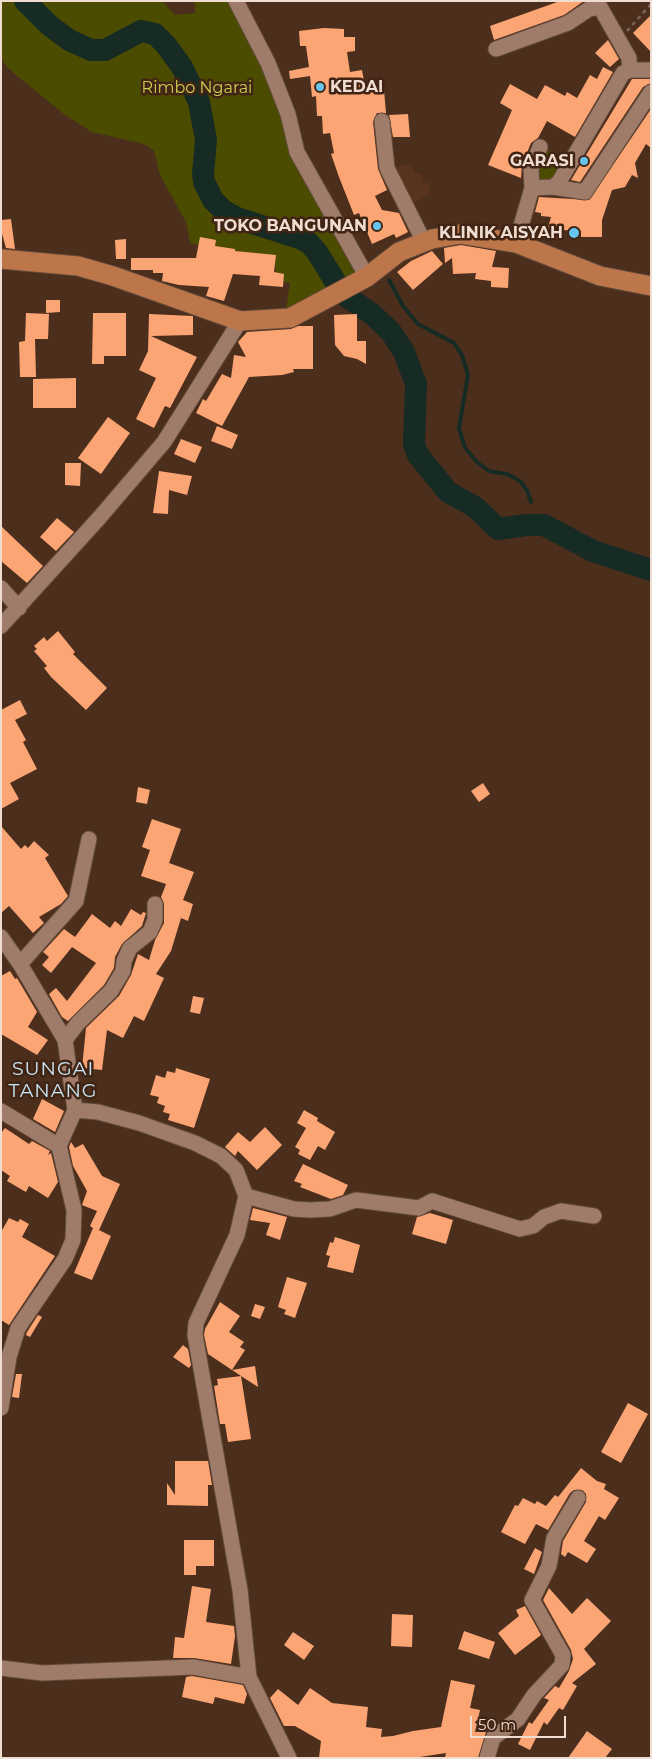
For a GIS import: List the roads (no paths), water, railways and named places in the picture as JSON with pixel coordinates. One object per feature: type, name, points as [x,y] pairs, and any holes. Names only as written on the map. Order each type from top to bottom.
[{"type":"main road","points":[[1,258],[86,269],[113,276],[240,321],[290,318],[366,277],[399,252],[424,242],[461,234],[516,244],[600,276],[651,286]]},
{"type":"street","points":[[236,1],[268,62],[288,114],[297,152],[366,277]]},
{"type":"street","points":[[496,49],[568,23],[595,7],[600,7],[605,12],[629,58],[630,70]]},
{"type":"street","points":[[553,187],[559,182],[624,73],[630,70],[651,70]]},
{"type":"street","points":[[532,188],[553,187],[585,192],[651,92]]},
{"type":"street","points":[[382,120],[386,168],[424,242]]},
{"type":"street","points":[[516,244],[532,188],[531,168],[540,147]]},
{"type":"street","points":[[1,626],[164,442],[240,321]]},
{"type":"street","points":[[1,588],[18,608]]},
{"type":"street","points":[[20,964],[76,901],[90,839]]},
{"type":"street","points":[[65,1040],[111,991],[122,971],[130,948],[150,932],[154,922],[155,904]]},
{"type":"street","points":[[1,937],[20,964],[65,1040],[75,1110],[59,1146],[74,1210],[74,1240],[65,1259],[18,1328],[8,1357],[1,1408]]},
{"type":"street","points":[[75,1110],[98,1112],[139,1123],[195,1143],[220,1156],[236,1170],[246,1196],[237,1235],[196,1323],[195,1335],[240,1590],[249,1677],[289,1758]]},
{"type":"street","points":[[1,1111],[59,1146]]},
{"type":"street","points":[[246,1196],[302,1209],[330,1209],[356,1200],[419,1208],[432,1201],[520,1229],[533,1226],[544,1217],[561,1211],[594,1216]]},
{"type":"street","points":[[487,1758],[494,1738],[518,1719],[534,1695],[562,1665],[562,1655],[532,1600],[549,1566],[554,1538],[578,1498]]},
{"type":"street","points":[[1,1668],[42,1673],[194,1667],[249,1677]]},
{"type":"waterway","points":[[25,1],[49,25],[69,40],[91,50],[105,50],[141,31],[155,34],[166,45],[182,67],[199,102],[206,140],[204,182],[213,200],[224,211],[237,218],[309,243],[317,252],[343,294],[372,314],[391,332],[404,352],[416,384],[414,445],[418,455],[448,492],[475,507],[498,529],[526,525],[544,525],[593,551],[651,570]]},
{"type":"waterway","points":[[389,280],[403,306],[418,324],[454,343],[462,355],[468,375],[459,428],[465,448],[478,463],[489,471],[507,474],[520,481],[527,490],[531,502]]},
{"type":"place","name":"KEDAI","points":[[320,87]]},
{"type":"place","name":"GARASI","points":[[584,161]]},
{"type":"place","name":"TOKO BANGUNAN","points":[[377,226]]},
{"type":"place","name":"KLINIK AISYAH","points":[[574,233]]},
{"type":"district","name":"SUNGAI TANANG","points":[[53,1080]]},
{"type":"park label","name":"Rimbo Ngarai","points":[[197,88]]}]
